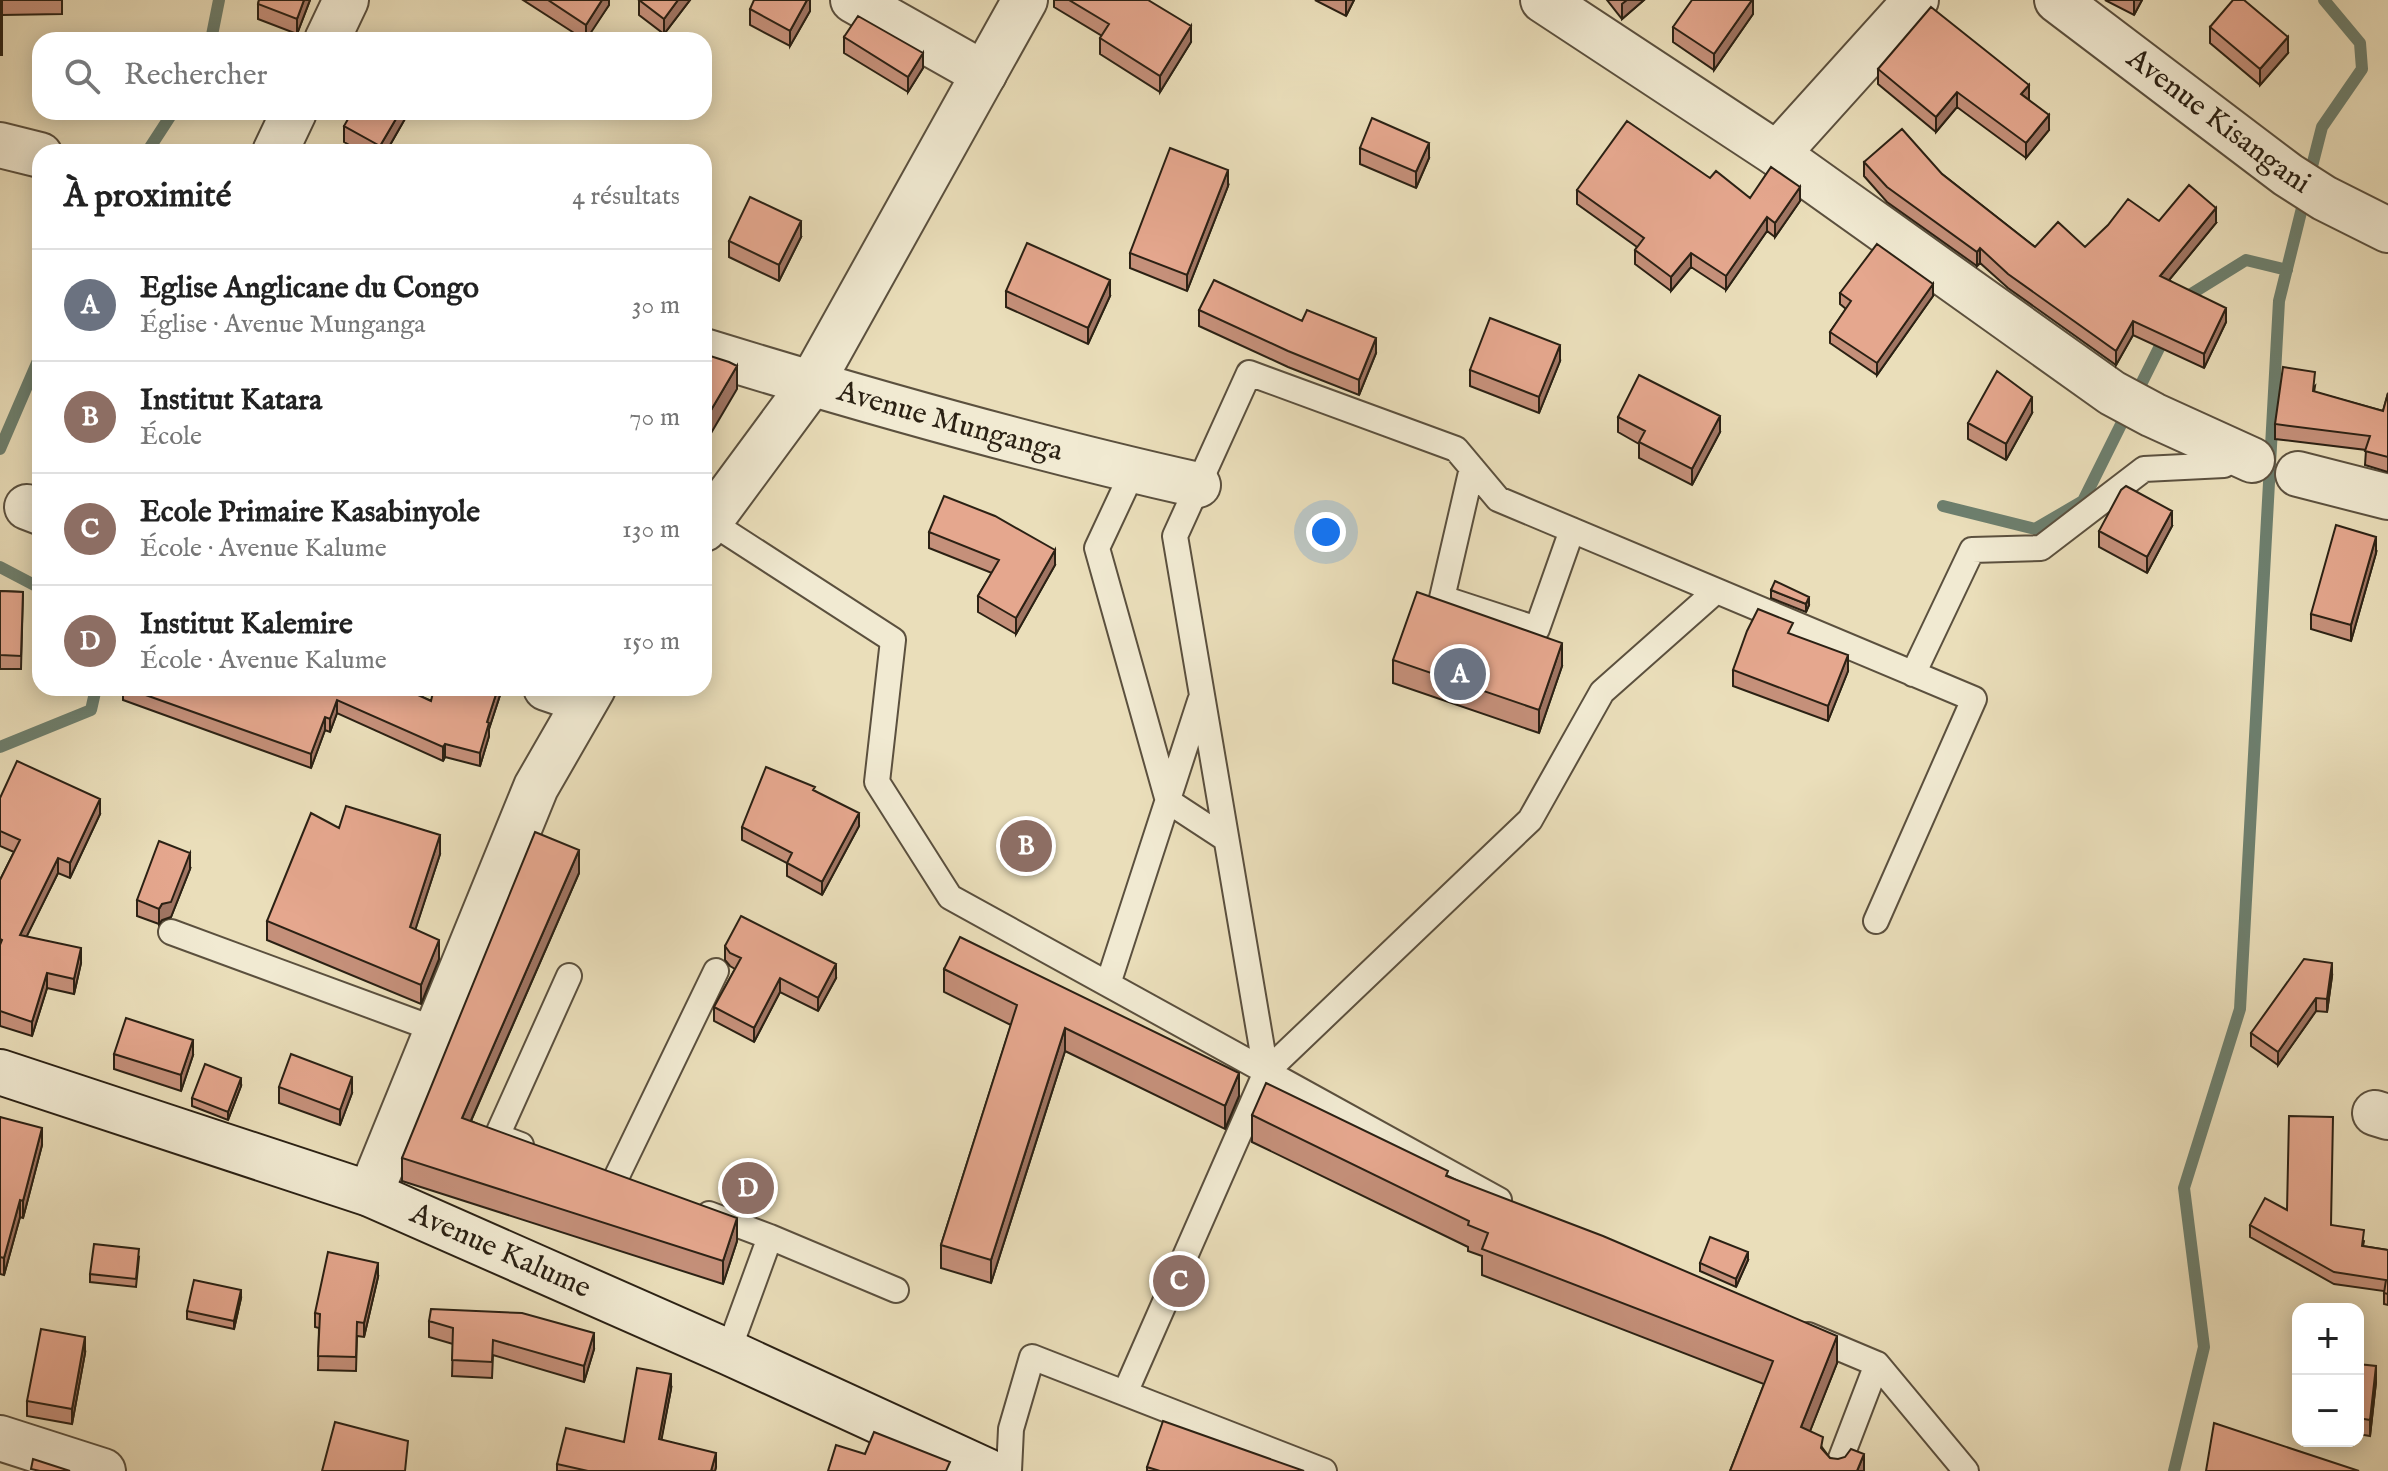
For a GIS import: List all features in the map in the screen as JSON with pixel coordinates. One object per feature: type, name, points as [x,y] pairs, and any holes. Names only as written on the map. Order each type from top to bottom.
[{"type":"street","points":[[331,32],[346,0]]},
{"type":"street","points":[[853,0],[984,74]]},
{"type":"street","points":[[712,517],[811,384],[1025,0]]},
{"type":"street","points":[[1777,154],[1916,0]]},
{"type":"street","name":"Avenue Kisangani","points":[[2057,0],[2288,175],[2324,198],[2388,230]]},
{"type":"street","points":[[1548,1],[1777,154],[2112,393],[2243,456]]},
{"type":"street","points":[[279,144],[290,120]]},
{"type":"street","points":[[0,145],[32,153]]},
{"type":"street","name":"Avenue Munganga","points":[[712,353],[811,384],[1133,471],[1198,485]]},
{"type":"street","points":[[2298,474],[2388,497]]},
{"type":"street","points":[[370,1194],[572,696]]},
{"type":"street","name":"Avenue Kalume","points":[[0,1072],[370,1194],[728,1352],[987,1471]]},
{"type":"street","points":[[0,1438],[103,1471]]},
{"type":"lane","points":[[1266,1072],[1175,536],[1249,373],[1456,449],[1498,499],[1974,699],[1876,921]]},
{"type":"lane","points":[[1913,674],[1972,550],[2041,548],[2144,469],[2224,465],[2243,456]]},
{"type":"lane","points":[[1472,468],[1442,598],[1537,629],[1572,530]]},
{"type":"lane","points":[[1133,471],[1097,548],[1168,801],[1226,839]]},
{"type":"lane","points":[[712,529],[893,640],[877,782],[950,897],[1519,1209]]},
{"type":"lane","points":[[1125,1393],[1266,1072],[1530,820],[1602,692],[1716,591]]},
{"type":"lane","points":[[1108,984],[1202,695]]},
{"type":"lane","points":[[171,932],[437,1030]]},
{"type":"lane","points":[[643,1190],[608,1177],[716,971]]},
{"type":"lane","points":[[541,1153],[497,1136],[569,976]]},
{"type":"lane","points":[[685,1206],[770,1237],[896,1290]]},
{"type":"lane","points":[[728,1352],[770,1237]]},
{"type":"lane","points":[[1791,1327],[1877,1364],[1966,1471]]},
{"type":"lane","points":[[1009,1471],[1011,1429],[1032,1357],[1324,1471]]},
{"type":"lane","points":[[1836,1471],[1877,1364]]},
{"type":"building","points":[[2,0],[2,39],[0,39]]},
{"type":"building","points":[[259,0],[304,0],[297,19],[258,4]]},
{"type":"building","points":[[548,0],[602,0],[586,25]]},
{"type":"building","points":[[639,0],[678,0],[664,19]]},
{"type":"building","points":[[754,0],[807,0],[790,31],[750,9]]},
{"type":"building","points":[[1069,0],[1148,0],[1191,26],[1160,76],[1100,38],[1109,24]]},
{"type":"building","points":[[1692,0],[1752,0],[1714,54],[1673,27]]},
{"type":"building","points":[[2233,0],[2244,0],[2288,37],[2260,69],[2210,27]]},
{"type":"building","points":[[1931,7],[2029,85],[2021,94],[2049,115],[2026,143],[1957,92],[1936,117],[1878,69]]},
{"type":"building","points":[[858,16],[923,53],[908,77],[844,37]]},
{"type":"building","points":[[1372,118],[1429,143],[1416,172],[1360,148]]},
{"type":"building","points":[[347,120],[395,120],[381,144],[344,126]]},
{"type":"building","points":[[1627,121],[1710,178],[1716,171],[1750,198],[1771,167],[1800,187],[1775,223],[1767,217],[1726,276],[1691,253],[1671,277],[1635,250],[1644,238],[1577,190]]},
{"type":"building","points":[[1902,129],[1942,174],[2035,247],[2058,222],[2085,247],[2108,225],[2128,199],[2159,221],[2189,185],[2216,208],[2160,276],[2226,308],[2204,354],[2133,321],[2116,351],[2008,274],[1980,248],[1977,252],[1887,187],[1864,162]]},
{"type":"building","points":[[1170,148],[1228,170],[1187,275],[1130,253]]},
{"type":"building","points":[[750,197],[801,221],[779,265],[729,241]]},
{"type":"building","points":[[1027,243],[1110,280],[1088,328],[1006,291]]},
{"type":"building","points":[[1877,244],[1933,284],[1877,363],[1830,332],[1851,301],[1840,293]]},
{"type":"building","points":[[1214,280],[1302,321],[1307,310],[1376,338],[1359,380],[1199,310]]},
{"type":"building","points":[[1490,318],[1560,345],[1539,397],[1470,370]]},
{"type":"building","points":[[712,357],[737,366],[712,408]]},
{"type":"building","points":[[2283,367],[2315,372],[2313,391],[2383,411],[2388,393],[2388,457],[2365,451],[2370,436],[2275,424]]},
{"type":"building","points":[[1997,371],[2032,397],[2006,444],[1968,423]]},
{"type":"building","points":[[1639,375],[1720,416],[1692,469],[1639,442],[1645,431],[1618,417]]},
{"type":"building","points":[[2126,486],[2172,511],[2147,557],[2099,531]]},
{"type":"building","points":[[944,496],[995,516],[1055,550],[1016,618],[978,596],[999,560],[929,532]]},
{"type":"building","points":[[2336,525],[2376,537],[2351,625],[2311,614]]},
{"type":"building","points":[[1775,581],[1809,597],[1806,604],[1771,590]]},
{"type":"building","points":[[0,591],[23,592],[21,656],[0,655]]},
{"type":"building","points":[[1417,592],[1562,643],[1539,710],[1393,660]]},
{"type":"building","points":[[1758,609],[1793,623],[1788,633],[1848,655],[1828,706],[1733,670]]},
{"type":"building","points":[[148,696],[420,696],[431,701],[432,696],[495,696],[480,753],[445,744],[443,747],[337,700],[330,719],[325,717],[311,754]]},
{"type":"building","points":[[17,761],[100,799],[70,863],[58,858],[20,935],[81,948],[74,979],[47,973],[32,1022],[0,1011],[0,880],[20,840],[0,831],[0,798]]},
{"type":"building","points":[[766,767],[815,787],[813,790],[859,813],[822,882],[787,863],[792,853],[742,827]]},
{"type":"building","points":[[346,806],[440,835],[410,927],[439,940],[421,985],[267,921],[311,813],[339,828]]},
{"type":"building","points":[[535,832],[579,850],[462,1118],[737,1218],[723,1261],[402,1158]]},
{"type":"building","points":[[159,841],[190,853],[171,902],[162,904],[159,909],[137,900]]},
{"type":"building","points":[[741,916],[836,964],[818,998],[780,978],[754,1028],[714,1007],[741,958],[730,953],[725,946]]},
{"type":"building","points":[[960,937],[1239,1073],[1225,1106],[1065,1028],[991,1260],[941,1245],[1017,1005],[944,969]]},
{"type":"building","points":[[2304,959],[2332,963],[2327,999],[2316,998],[2278,1052],[2251,1033]]},
{"type":"building","points":[[126,1018],[193,1040],[181,1075],[114,1054]]},
{"type":"building","points":[[291,1054],[352,1077],[340,1110],[279,1087]]},
{"type":"building","points":[[205,1064],[241,1078],[228,1112],[192,1098]]},
{"type":"building","points":[[1266,1083],[1448,1171],[1446,1176],[1603,1236],[1837,1336],[1801,1427],[1823,1437],[1821,1448],[1830,1458],[1845,1457],[1851,1449],[1864,1454],[1857,1471],[1730,1471],[1773,1361],[1482,1249],[1488,1233],[1468,1225],[1469,1221],[1252,1115]]},
{"type":"building","points":[[2289,1116],[2333,1117],[2331,1225],[2364,1230],[2362,1246],[2388,1250],[2388,1294],[2384,1293],[2386,1280],[2334,1272],[2250,1225],[2265,1198],[2287,1210]]},
{"type":"building","points":[[0,1117],[42,1128],[4,1258],[0,1257]]},
{"type":"building","points":[[1710,1237],[1748,1252],[1736,1279],[1700,1263]]},
{"type":"building","points":[[94,1244],[139,1249],[136,1279],[90,1274]]},
{"type":"building","points":[[328,1252],[378,1263],[364,1323],[357,1322],[356,1357],[318,1356],[320,1314],[315,1313]]},
{"type":"building","points":[[194,1280],[241,1290],[234,1321],[187,1311]]},
{"type":"building","points":[[431,1309],[522,1313],[594,1333],[584,1366],[493,1340],[492,1362],[452,1360],[453,1328],[429,1321]]},
{"type":"building","points":[[41,1329],[85,1337],[72,1409],[27,1401]]},
{"type":"building","points":[[2364,1365],[2376,1366],[2370,1420],[2364,1419]]},
{"type":"building","points":[[637,1368],[671,1374],[659,1439],[716,1453],[711,1471],[588,1471],[557,1464],[566,1428],[624,1442]]},
{"type":"building","points":[[1163,1421],[1304,1471],[1160,1471],[1147,1467]]},
{"type":"building","points":[[335,1422],[408,1441],[405,1471],[322,1471]]},
{"type":"building","points":[[2214,1423],[2359,1471],[2206,1471]]},
{"type":"building","points":[[874,1432],[950,1462],[946,1471],[828,1471],[836,1445],[865,1454]]},
{"type":"building","points":[[33,1459],[70,1471],[31,1469]]},
{"type":"waterway","points":[[213,32],[219,0]]},
{"type":"waterway","points":[[2309,178],[2322,127],[2362,69],[2360,43],[2324,0]]},
{"type":"waterway","points":[[152,144],[168,120]]},
{"type":"waterway","points":[[2174,1471],[2204,1347],[2184,1188],[2240,1009],[2279,301],[2305,196]]},
{"type":"waterway","points":[[2183,299],[2246,260],[2287,270]]},
{"type":"waterway","points":[[1943,506],[2035,529],[2083,501],[2166,334]]},
{"type":"waterway","points":[[0,449],[32,375]]},
{"type":"waterway","points":[[0,567],[32,584]]},
{"type":"waterway","points":[[0,747],[91,710],[94,696]]},
{"type":"place","name":"Eglise Anglicane du Congo","points":[[1460,674]]},
{"type":"place","name":"Institut Katara","points":[[1026,846]]},
{"type":"place","name":"Institut Kalemire","points":[[748,1188]]},
{"type":"place","name":"Ecole Primaire Kasabinyole","points":[[1179,1281]]}]
